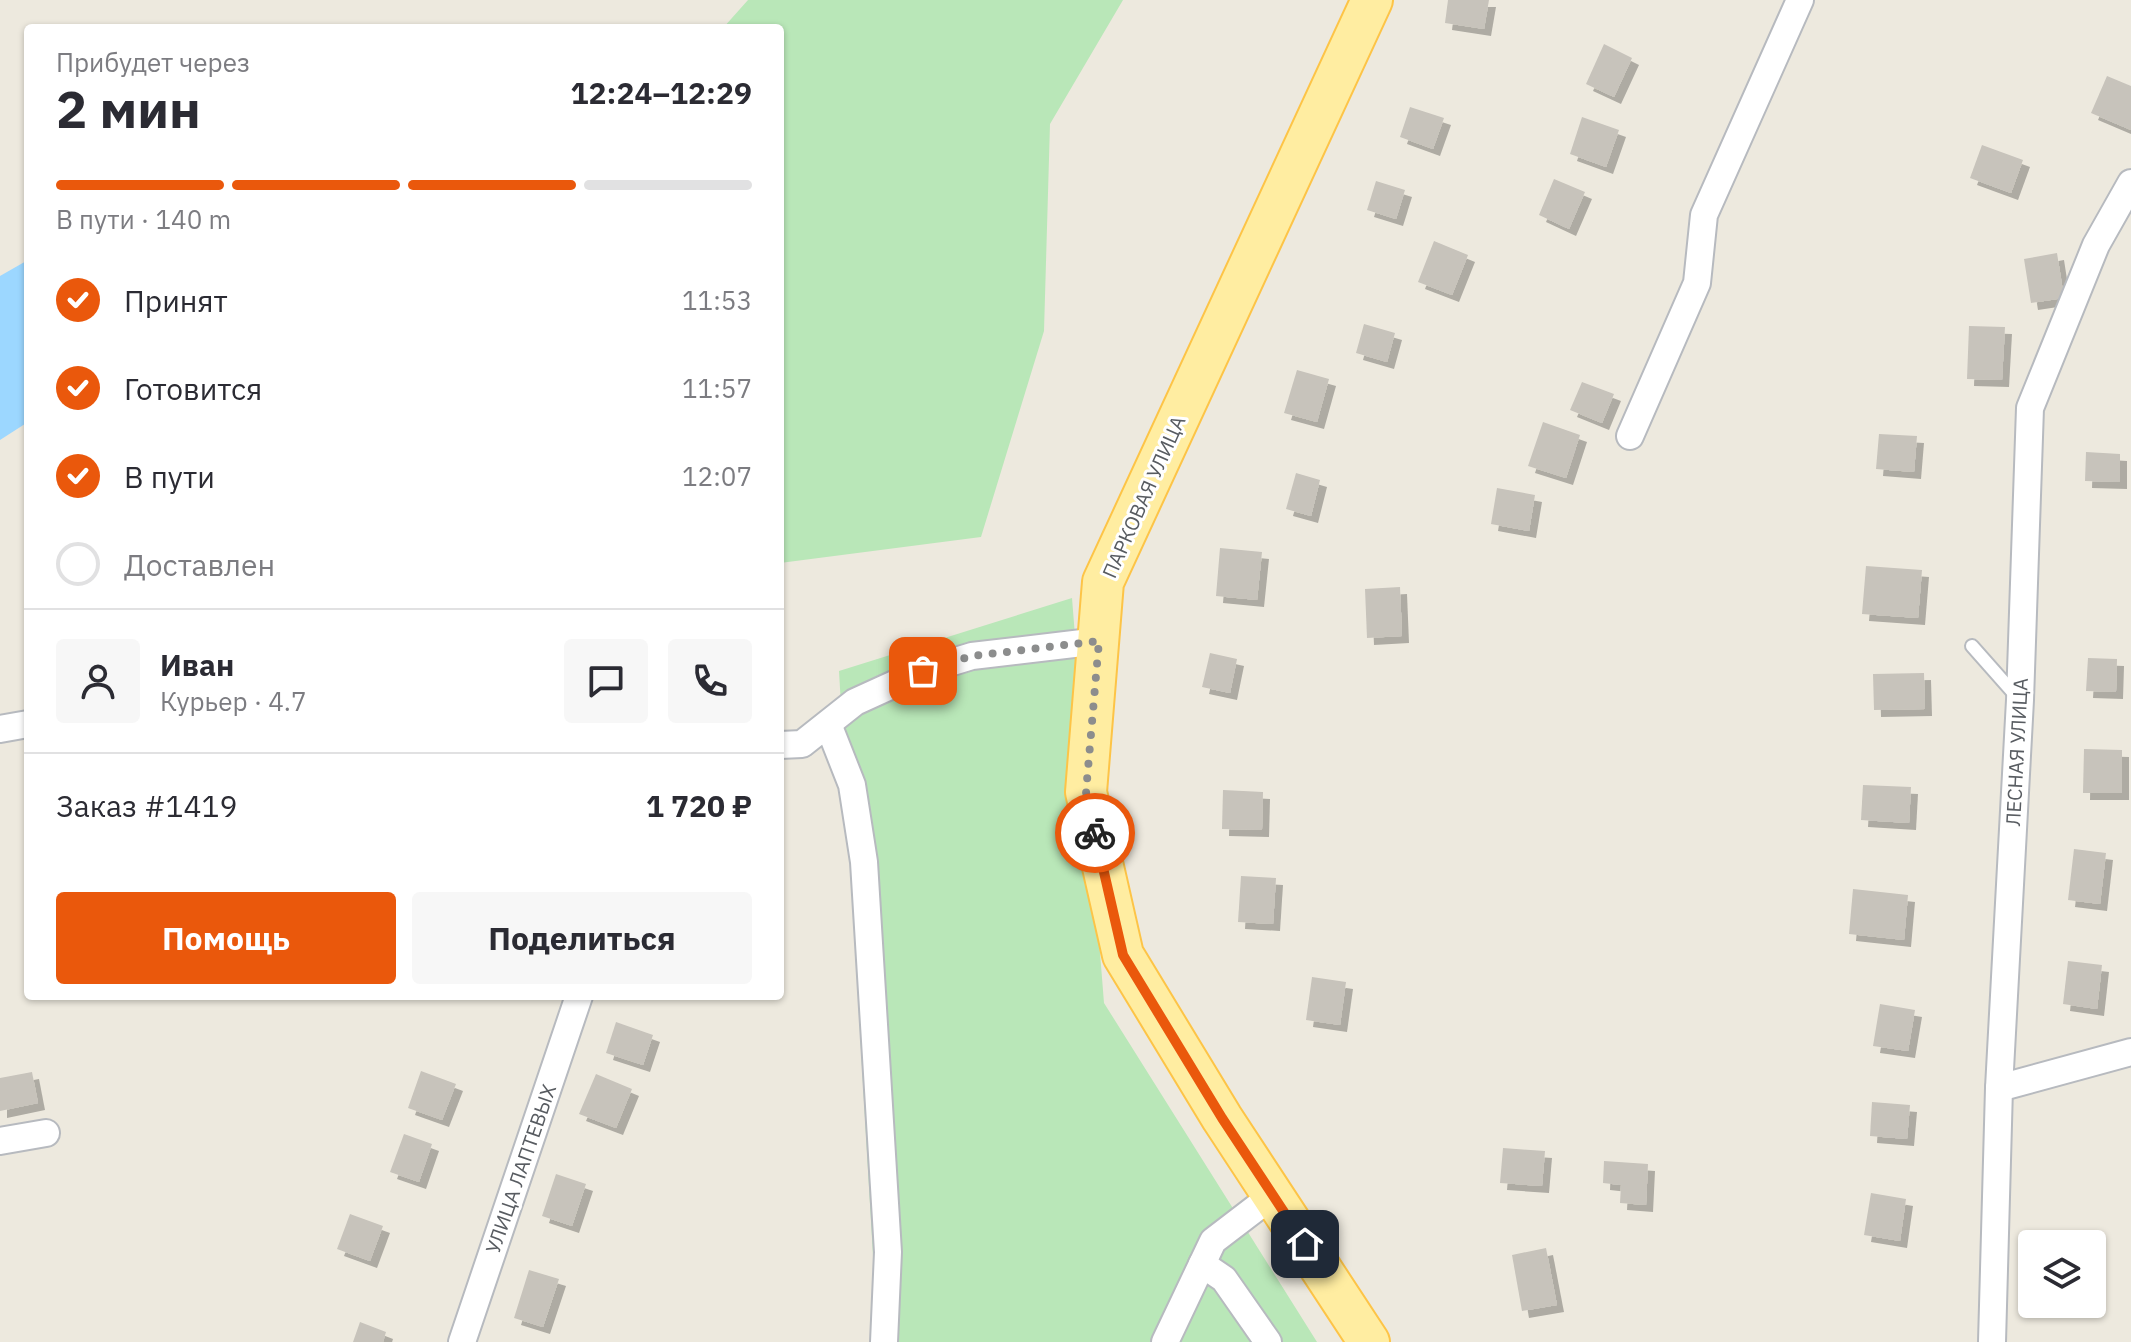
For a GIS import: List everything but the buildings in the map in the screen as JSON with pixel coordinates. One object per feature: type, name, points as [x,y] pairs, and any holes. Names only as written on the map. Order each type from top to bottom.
[{"type":"main road","name":"ПАРКОВАЯ УЛИЦА","points":[[1369,1342],[1123,955],[1086,792],[1103,582],[1372,0]]},
{"type":"street","points":[[1630,436],[1697,283],[1704,215],[1800,0]]},
{"type":"street","name":"ЛЕСНАЯ УЛИЦА","points":[[1992,1342],[1999,1088],[2020,700],[2030,408],[2096,245],[2131,183]]},
{"type":"street","points":[[784,745],[802,744],[855,702],[948,663],[1027,647],[1099,641]]},
{"type":"street","points":[[828,724],[852,785],[864,862],[888,1252],[884,1342]]},
{"type":"street","points":[[0,729],[24,725]]},
{"type":"street","name":"УЛИЦА ЛАПТЕВЫХ","points":[[462,1342],[578,1000]]},
{"type":"street","points":[[1999,1088],[2131,1052]]},
{"type":"street","points":[[0,1141],[46,1133]]},
{"type":"street","points":[[1165,1342],[1213,1241],[1273,1195]]},
{"type":"street","points":[[1202,1264],[1224,1279],[1268,1342]]},
{"type":"lane","points":[[1972,646],[2020,700]]},
{"type":"green space","points":[[748,0],[1123,0],[1050,124],[1044,331],[981,537],[784,562],[784,24],[727,24]]},
{"type":"green space","points":[[1072,598],[1104,1003],[1317,1342],[878,1342],[839,671]]},
{"type":"water","points":[[24,262],[24,425],[0,440],[0,276]]},
{"type":"way so far","points":[[923,671],[972,656],[1041,645],[1099,641],[1086,792],[1095,833]]},
{"type":"route","points":[[1095,833],[1123,955],[1222,1118],[1305,1244]]}]
